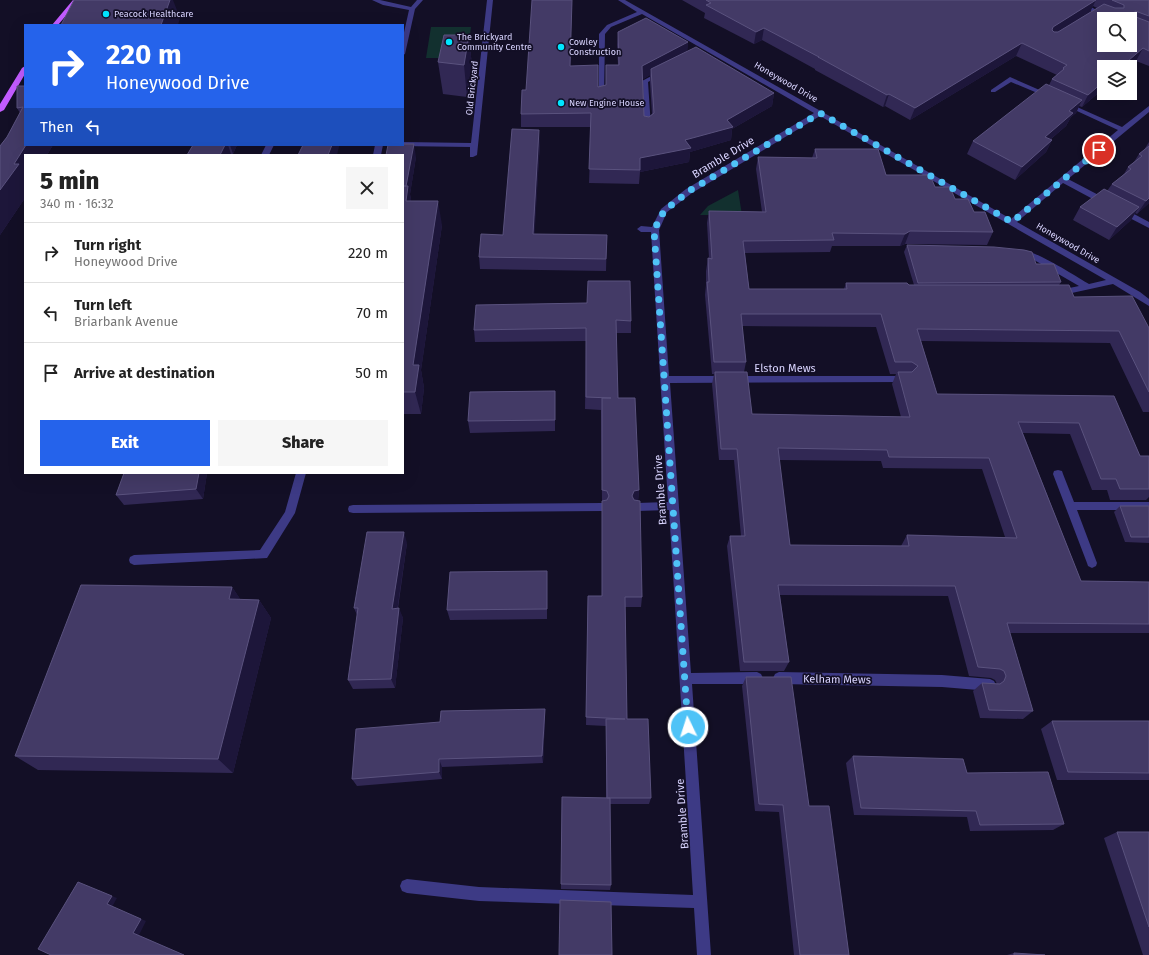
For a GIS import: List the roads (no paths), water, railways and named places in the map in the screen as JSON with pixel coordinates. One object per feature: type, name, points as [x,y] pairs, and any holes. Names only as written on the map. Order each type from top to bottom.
[{"type":"main road","points":[[56,24],[76,0]]},
{"type":"main road","points":[[0,110],[24,70]]},
{"type":"street","points":[[375,0],[385,4],[412,10]]},
{"type":"street","points":[[404,51],[406,29],[412,10],[420,0]]},
{"type":"street","name":"Old Brickyard","points":[[473,155],[490,0]]},
{"type":"street","name":"Honeywood Drive","points":[[620,0],[705,51],[820,113],[1012,222],[1149,303]]},
{"type":"street","points":[[1070,0],[1097,15]]},
{"type":"street","points":[[601,99],[602,34],[609,26],[642,12]]},
{"type":"street","points":[[647,127],[645,81],[671,68]]},
{"type":"street","points":[[993,91],[1010,79],[1123,130]]},
{"type":"street","points":[[1012,222],[1149,108]]},
{"type":"street","name":"Bramble Drive","points":[[704,955],[654,230],[664,211],[683,195],[820,113]]},
{"type":"street","points":[[404,144],[474,145]]},
{"type":"street","points":[[1063,180],[1149,226]]},
{"type":"street","points":[[641,229],[654,230]]},
{"type":"street","points":[[1013,250],[1032,255],[1088,287]]},
{"type":"street","points":[[1048,293],[1062,293],[1114,281]]},
{"type":"street","name":"Elston Mews","points":[[665,380],[906,379]]},
{"type":"street","points":[[134,560],[263,555],[290,513],[301,474]]},
{"type":"street","points":[[1058,474],[1092,563]]},
{"type":"street","points":[[637,507],[673,506]]},
{"type":"street","points":[[1070,506],[1149,506]]},
{"type":"street","points":[[353,510],[602,507]]},
{"type":"street","name":"Kelham Mews","points":[[685,679],[823,678],[942,681],[990,685]]},
{"type":"street","points":[[407,886],[479,894],[700,902]]},
{"type":"place","name":"Peacock Healthcare","points":[[106,14]]},
{"type":"place","name":"The Brickyard Community Centre","points":[[449,42]]},
{"type":"place","name":"Cowley Construction","points":[[561,47]]},
{"type":"place","name":"New Engine House","points":[[561,103]]}]
